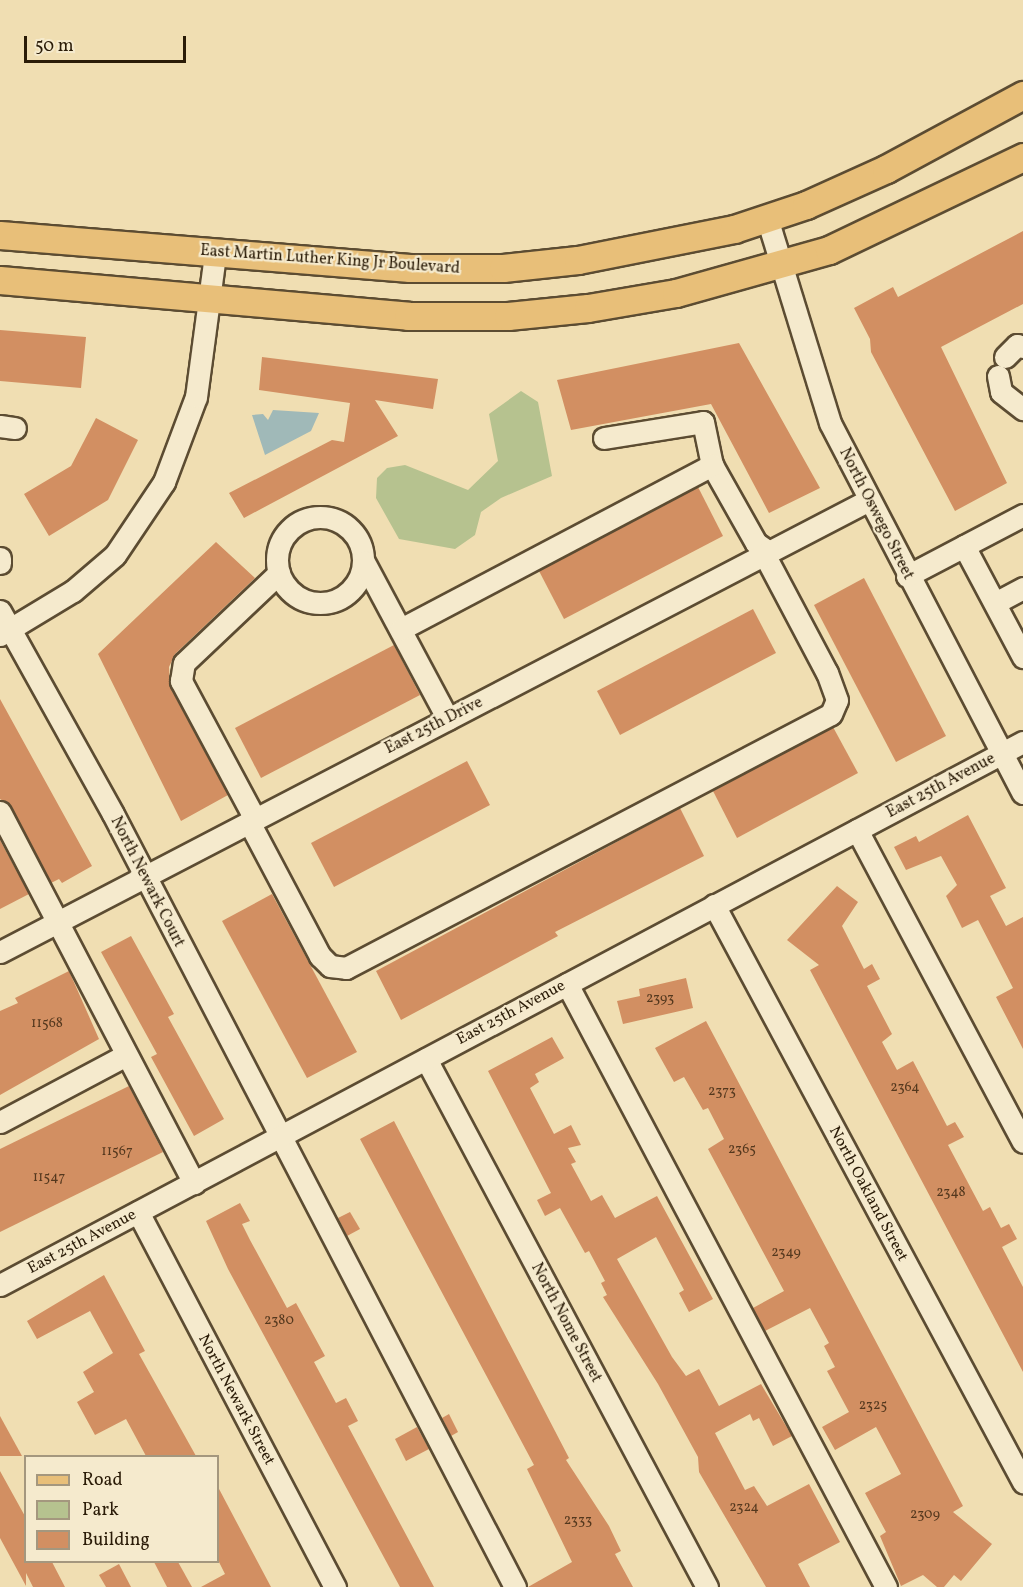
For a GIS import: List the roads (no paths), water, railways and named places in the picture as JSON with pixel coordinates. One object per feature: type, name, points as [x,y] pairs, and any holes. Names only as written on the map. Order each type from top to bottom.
[{"type":"main road","name":"East Martin Luther King Jr Boulevard","points":[[0,235],[410,268],[503,268],[662,246],[767,218],[876,174],[1023,95]]},
{"type":"main road","points":[[0,280],[212,302],[408,316],[508,316],[676,293],[782,266],[875,230],[1023,157]]},
{"type":"street","name":"North Oswego Street","points":[[767,218],[818,394],[867,501],[1023,793]]},
{"type":"street","points":[[3,625],[93,575],[115,555],[148,510],[190,420],[212,302],[215,254]]},
{"type":"street","points":[[1009,360],[1001,392],[1023,408]]},
{"type":"street","points":[[279,573],[184,663],[181,681],[320,956],[330,966],[346,968],[831,714],[837,700],[827,673],[766,553],[756,543],[712,465],[703,422],[604,438]]},
{"type":"street","points":[[401,629],[712,465]]},
{"type":"street","name":"East 25th Drive","points":[[0,952],[867,501]]},
{"type":"street","points":[[907,576],[1023,515]]},
{"type":"street","points":[[364,562],[354,588],[332,602],[300,598],[279,573],[277,558],[288,531],[314,517],[344,523],[362,547],[364,562],[448,719]]},
{"type":"street","points":[[964,546],[1023,657]]},
{"type":"street","points":[[0,558],[0,563]]},
{"type":"street","points":[[994,603],[1023,588]]},
{"type":"street","name":"North Newark Court","points":[[3,625],[144,876],[279,1138],[516,1587]]},
{"type":"street","name":"East 25th Avenue","points":[[0,1285],[1023,742]]},
{"type":"street","points":[[0,812],[194,1183]]},
{"type":"street","points":[[857,830],[1023,1142]]},
{"type":"street","name":"North Oakland Street","points":[[714,905],[1023,1482]]},
{"type":"street","points":[[567,984],[886,1587]]},
{"type":"street","points":[[0,1122],[126,1055]]},
{"type":"street","name":"North Nome Street","points":[[426,1059],[707,1587]]},
{"type":"street","name":"North Newark Street","points":[[138,1212],[335,1587]]},
{"type":"water","points":[[273,410],[319,413],[311,431],[265,455],[252,415],[263,414],[268,420]]}]
